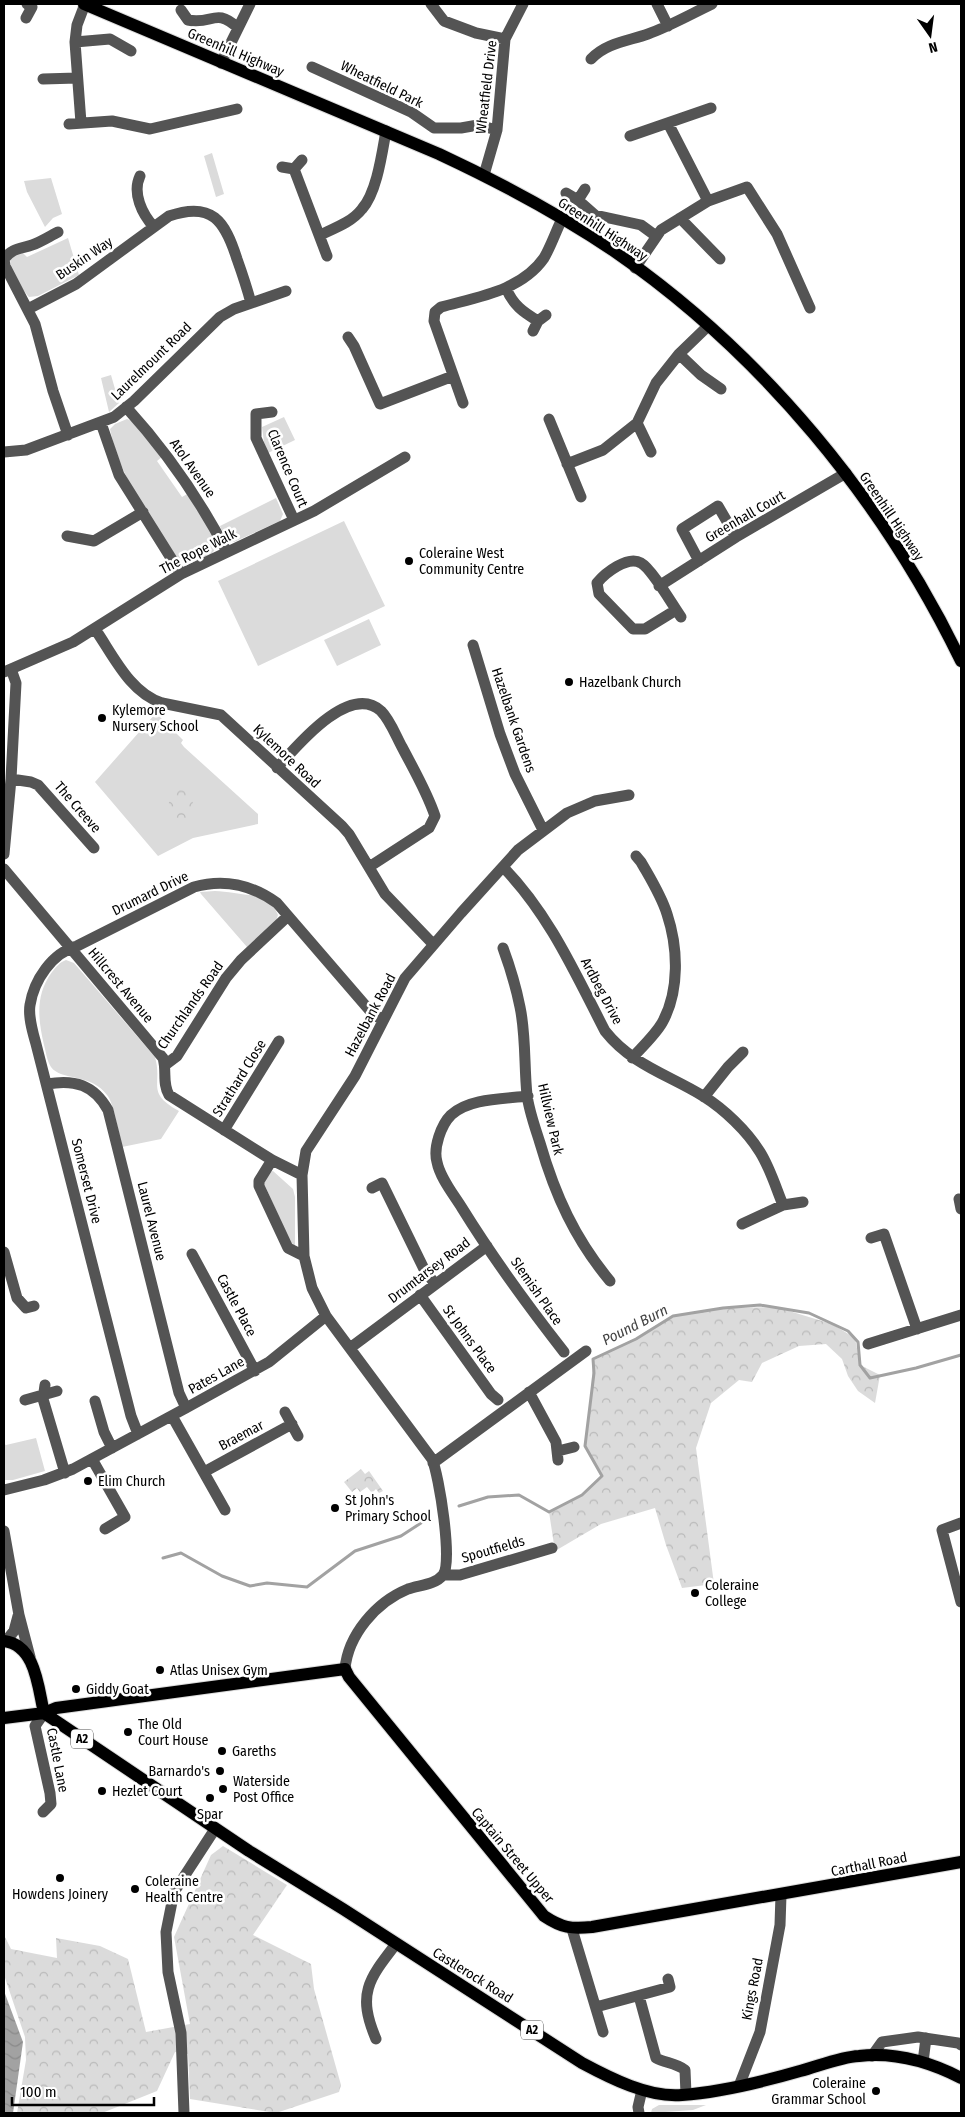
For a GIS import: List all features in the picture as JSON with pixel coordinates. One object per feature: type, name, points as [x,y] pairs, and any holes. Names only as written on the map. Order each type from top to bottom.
[{"type":"main road","name":"Greenhill Highway","points":[[85,4],[386,131],[484,175],[562,219],[614,252],[708,326],[770,384],[846,473],[903,557],[946,630],[961,661]]},
{"type":"main road","points":[[5,1641],[18,1646],[30,1656],[44,1714]]},
{"type":"main road","points":[[4,1718],[44,1714],[56,1708],[345,1669]]},
{"type":"main road","name":"Captain Street Upper","points":[[345,1669],[349,1677],[396,1737],[544,1916],[558,1925],[572,1928],[592,1927],[781,1895]]},
{"type":"main road","name":"Castlerock Road","points":[[44,1714],[215,1829],[582,2063],[609,2078],[642,2090],[680,2095],[758,2083],[858,2056],[899,2057],[923,2062],[938,2066],[961,2078]]},
{"type":"main road","name":"Carthall Road","points":[[781,1895],[961,1862]]},
{"type":"street","points":[[26,18],[32,7],[27,4]]},
{"type":"street","points":[[85,4],[77,25],[75,42],[77,78],[75,123],[112,122],[150,130],[237,109]]},
{"type":"street","points":[[221,63],[250,4]]},
{"type":"street","points":[[431,4],[444,21],[476,33],[505,38]]},
{"type":"street","name":"Wheatfield Drive","points":[[484,175],[498,130],[505,38],[523,4]]},
{"type":"street","points":[[657,4],[668,26]]},
{"type":"street","points":[[591,59],[613,44],[668,26],[712,4]]},
{"type":"street","points":[[181,10],[188,20],[199,22],[213,17],[221,17],[229,20],[238,28]]},
{"type":"street","points":[[75,42],[110,39],[131,51]]},
{"type":"street","name":"Wheatfield Park","points":[[312,67],[411,112],[434,128],[461,128],[478,125],[498,130]]},
{"type":"street","points":[[43,79],[77,78]]},
{"type":"street","points":[[630,136],[711,108]]},
{"type":"street","points":[[668,123],[708,201]]},
{"type":"street","points":[[320,235],[354,217],[363,208],[369,198],[378,168],[386,131]]},
{"type":"street","points":[[282,167],[294,168],[302,160]]},
{"type":"street","points":[[294,168],[327,256]]},
{"type":"street","points":[[140,176],[136,188],[148,221],[154,228]]},
{"type":"street","points":[[635,268],[661,230],[708,201],[748,187],[777,234],[810,308]]},
{"type":"street","points":[[578,200],[585,189]]},
{"type":"street","points":[[566,193],[578,200],[595,215],[641,225],[656,236]]},
{"type":"street","name":"Buskin Way","points":[[28,309],[76,284],[169,216],[184,210],[204,212],[218,220],[230,236],[250,303]]},
{"type":"street","points":[[680,218],[720,260]]},
{"type":"street","points":[[463,403],[434,321],[435,312],[440,307],[506,288],[526,277],[544,258],[562,219]]},
{"type":"street","points":[[58,232],[32,245],[16,248],[9,252],[4,259],[5,266],[28,309],[40,339],[52,391],[68,435]]},
{"type":"street","points":[[506,288],[511,301],[520,310],[539,322]]},
{"type":"street","name":"Laurelmount Road","points":[[4,452],[26,450],[114,417],[220,317],[250,303],[286,291]]},
{"type":"street","points":[[567,464],[603,450],[637,423],[656,383],[679,354],[708,326]]},
{"type":"street","points":[[348,337],[354,346],[380,404],[453,376]]},
{"type":"street","points":[[679,354],[721,389]]},
{"type":"street","name":"Atol Avenue","points":[[126,407],[146,429],[192,492],[208,515],[227,552]]},
{"type":"street","name":"Clarence Court","points":[[272,412],[256,414],[256,438],[294,520]]},
{"type":"street","points":[[549,419],[581,497]]},
{"type":"street","points":[[101,423],[119,474],[181,574]]},
{"type":"street","points":[[637,423],[651,452]]},
{"type":"street","name":"The Rope Walk","points":[[7,670],[73,642],[181,574],[341,496],[405,457]]},
{"type":"street","name":"Greenhall Court","points":[[659,586],[736,537],[846,473]]},
{"type":"street","points":[[699,561],[682,529],[723,503],[736,537]]},
{"type":"street","points":[[67,536],[94,541],[143,512]]},
{"type":"street","points":[[636,562],[642,563],[659,586],[678,614],[646,629],[633,629],[599,594],[597,583],[601,578],[618,567],[636,562]]},
{"type":"street","name":"Kylemore Road","points":[[96,629],[120,669],[143,692],[162,703],[221,715],[342,826],[385,894],[433,944]]},
{"type":"street","name":"Hazelbank Gardens","points":[[473,645],[500,734],[512,766],[543,830]]},
{"type":"street","points":[[4,854],[11,779],[16,682],[7,670]]},
{"type":"street","points":[[277,768],[308,734],[326,719],[351,705],[368,704],[381,711],[430,800],[435,816],[429,828],[369,867]]},
{"type":"street","name":"The Creeve","points":[[11,779],[38,785],[94,848]]},
{"type":"street","name":"Hazelbank Road","points":[[443,1575],[447,1559],[438,1475],[433,1462],[326,1316],[312,1288],[304,1256],[302,1175],[306,1151],[355,1076],[405,978],[433,944],[518,850],[543,830],[578,807],[595,800],[629,795]]},
{"type":"street","points":[[632,1058],[662,1023],[672,998],[674,973],[674,941],[667,913],[641,862],[636,856]]},
{"type":"street","name":"Ardbeg Drive","points":[[503,867],[515,878],[551,927],[605,1031],[616,1045],[632,1058],[704,1097],[736,1123],[760,1152],[783,1205]]},
{"type":"street","points":[[4,871],[21,888],[71,948]]},
{"type":"street","name":"Drumard Drive","points":[[71,948],[194,887],[207,883],[227,882],[246,886],[264,894],[277,903],[371,1012],[382,1020]]},
{"type":"street","name":"Churchlands Road","points":[[288,916],[241,960],[226,978],[176,1056],[165,1065],[164,1087],[169,1095],[272,1160],[302,1175]]},
{"type":"street","name":"Hillcrest Avenue","points":[[71,948],[157,1051],[165,1065]]},
{"type":"street","name":"Somerset Drive","points":[[71,948],[65,949],[36,983],[30,1007],[36,1044],[131,1416],[138,1434]]},
{"type":"street","name":"Hillview Park","points":[[503,948],[521,1008],[528,1096],[551,1182],[574,1232],[594,1262],[610,1281]]},
{"type":"street","name":"Strathard Close","points":[[224,1130],[279,1041]]},
{"type":"street","points":[[704,1097],[728,1066],[743,1052]]},
{"type":"street","name":"Laurel Avenue","points":[[47,1084],[76,1083],[93,1090],[102,1098],[108,1110],[179,1393],[186,1408]]},
{"type":"street","name":"Drumtarsey Road","points":[[350,1348],[487,1246],[448,1185],[436,1162],[436,1148],[441,1131],[451,1116],[465,1107],[482,1102],[528,1096]]},
{"type":"street","points":[[272,1160],[259,1181],[259,1186],[288,1248],[304,1256]]},
{"type":"street","points":[[372,1188],[382,1183],[424,1269],[435,1284]]},
{"type":"street","points":[[742,1224],[783,1205],[803,1202]]},
{"type":"street","points":[[871,1238],[884,1234],[917,1329]]},
{"type":"street","name":"Slemish Place","points":[[487,1246],[564,1352]]},
{"type":"street","points":[[4,1252],[7,1273],[17,1298],[26,1308],[34,1306]]},
{"type":"street","name":"Castle Place","points":[[192,1254],[255,1371]]},
{"type":"street","name":"St Johns Place","points":[[420,1295],[491,1394],[498,1400]]},
{"type":"street","points":[[868,1344],[961,1315]]},
{"type":"street","name":"Pates Lane","points":[[4,1490],[65,1473],[172,1416],[255,1371],[281,1353],[326,1316]]},
{"type":"street","points":[[433,1462],[586,1350]]},
{"type":"street","points":[[25,1400],[44,1390],[57,1391]]},
{"type":"street","points":[[44,1390],[43,1399],[65,1473]]},
{"type":"street","points":[[529,1392],[556,1442],[558,1455],[574,1447]]},
{"type":"street","points":[[96,1401],[104,1432],[112,1448]]},
{"type":"street","points":[[285,1412],[298,1436]]},
{"type":"street","points":[[172,1416],[225,1510]]},
{"type":"street","name":"Braemar","points":[[204,1472],[292,1424]]},
{"type":"street","points":[[92,1459],[124,1517],[104,1529]]},
{"type":"street","points":[[961,1523],[942,1530],[961,1602]]},
{"type":"street","points":[[4,1531],[19,1615],[30,1656]]},
{"type":"street","name":"Spoutfields","points":[[443,1575],[460,1575],[552,1548]]},
{"type":"street","points":[[345,1669],[348,1652],[369,1616],[393,1596],[435,1581],[443,1575]]},
{"type":"street","points":[[5,1641],[14,1631],[19,1615]]},
{"type":"street","name":"Castle Lane","points":[[43,1812],[51,1804],[50,1793],[35,1726],[44,1714]]},
{"type":"street","points":[[184,2113],[181,2032],[168,1972],[166,1932],[174,1892],[215,1829]]},
{"type":"street","name":"Kings Road","points":[[739,2086],[760,2032],[780,1925],[781,1895]]},
{"type":"street","points":[[572,1928],[603,2032]]},
{"type":"street","points":[[376,2039],[369,2024],[366,2005],[367,1987],[377,1968],[396,1944]]},
{"type":"street","points":[[596,2007],[670,1987],[668,1979]]},
{"type":"street","points":[[639,1996],[656,2058],[662,2062],[680,2065],[685,2070],[686,2094]]},
{"type":"street","points":[[872,2056],[882,2042],[918,2037],[961,2045]]},
{"type":"street","points":[[923,2062],[926,2038]]},
{"type":"street","points":[[639,2113],[638,2107],[642,2090]]},
{"type":"green space","points":[[212,153],[224,194],[216,197],[204,156]]},
{"type":"green space","points":[[51,178],[62,214],[53,218],[45,227],[27,192],[24,181]]},
{"type":"green space","points":[[68,238],[79,275],[38,296],[29,297],[13,273],[10,262],[11,257],[20,250],[27,257]]},
{"type":"green space","points":[[111,375],[119,403],[109,412],[101,378]]},
{"type":"green space","points":[[284,417],[295,440],[268,453],[262,427]]},
{"type":"green space","points":[[127,419],[134,422],[163,456],[157,461],[182,497],[189,493],[212,534],[215,549],[211,555],[187,564],[175,557],[136,496],[120,463],[110,429],[115,424]]},
{"type":"green space","points":[[276,498],[283,514],[280,521],[234,542],[228,540],[220,526]]},
{"type":"green space","points":[[344,521],[385,606],[258,666],[218,581]]},
{"type":"green space","points":[[369,619],[381,645],[337,666],[324,640]]},
{"type":"green space","points":[[156,713],[183,740],[181,743],[184,747],[258,814],[258,824],[193,838],[158,856],[95,782]]},
{"type":"green space","points":[[172,789],[195,792],[189,820],[166,816]]},
{"type":"green space","points":[[215,891],[256,895],[274,907],[278,915],[276,921],[247,947],[200,892]]},
{"type":"green space","points":[[66,960],[74,963],[155,1057],[159,1093],[162,1098],[179,1111],[161,1139],[122,1147],[114,1112],[107,1095],[93,1083],[62,1074],[51,1067],[40,1026],[40,998],[52,972],[60,963]]},
{"type":"green space","points":[[273,1171],[293,1189],[295,1197],[295,1246],[291,1244],[263,1181]]},
{"type":"green space","points":[[776,1307],[832,1324],[855,1338],[860,1365],[880,1375],[875,1403],[858,1391],[848,1376],[842,1359],[826,1344],[799,1346],[762,1363],[752,1382],[739,1380],[711,1403],[696,1448],[714,1584],[682,1588],[655,1508],[601,1524],[555,1551],[549,1512],[582,1495],[602,1476],[585,1446],[590,1410],[593,1359],[636,1339],[673,1316],[723,1308]]},
{"type":"green space","points":[[36,1438],[45,1471],[13,1480],[4,1480],[4,1444]]},
{"type":"green space","points":[[361,1469],[365,1474],[369,1471],[383,1491],[379,1493],[376,1489],[372,1493],[367,1487],[360,1492],[357,1488],[352,1492],[344,1482]]},
{"type":"green space","points":[[223,1846],[287,1885],[253,1935],[311,1964],[314,1989],[341,2085],[339,2092],[276,2113],[190,2099],[188,2054],[175,2052],[157,2091],[102,2113],[17,2113],[26,2060],[25,2037],[4,1975],[4,1935],[11,1949],[57,1958],[56,1938],[100,1946],[128,1959],[146,2032],[190,2024],[174,1937],[211,1855]]},
{"type":"green space","points":[[659,2105],[706,2105],[693,2110],[651,2113],[652,2109]]},
{"type":"water","points":[[4,1991],[23,2042],[13,2113],[4,2113]]},
{"type":"waterway","name":"Pound Burn","points":[[459,1506],[488,1497],[519,1495],[549,1512],[582,1495],[602,1476],[585,1446],[594,1373],[593,1359],[636,1339],[673,1316],[723,1308],[760,1305],[809,1313],[848,1331],[858,1342],[860,1365],[870,1378],[916,1368],[961,1355]]},
{"type":"waterway","name":"Pound Burn","points":[[163,1558],[181,1553],[222,1576],[250,1586],[267,1583],[307,1587],[355,1551],[401,1536],[421,1523]]},
{"type":"place","name":"Coleraine West Community Centre","points":[[409,561]]},
{"type":"place","name":"Hazelbank Church","points":[[569,682]]},
{"type":"place","name":"Kylemore Nursery School","points":[[102,718]]},
{"type":"place","name":"Elim Church","points":[[88,1481]]},
{"type":"place","name":"St John's Primary School","points":[[335,1508]]},
{"type":"place","name":"Coleraine College","points":[[695,1593]]},
{"type":"place","name":"Atlas Unisex Gym","points":[[160,1670]]},
{"type":"place","name":"Giddy Goat","points":[[76,1689]]},
{"type":"place","name":"The Old Court House","points":[[128,1732]]},
{"type":"place","name":"Gareths","points":[[222,1751]]},
{"type":"place","name":"Barnardo's","points":[[220,1771]]},
{"type":"place","name":"Waterside Post Office","points":[[223,1789]]},
{"type":"place","name":"Hezlet Court","points":[[102,1791]]},
{"type":"place","name":"Spar","points":[[210,1798]]},
{"type":"place","name":"Howdens Joinery","points":[[60,1878]]},
{"type":"place","name":"Coleraine Health Centre","points":[[135,1889]]},
{"type":"place","name":"Coleraine Grammar School","points":[[876,2091]]}]
